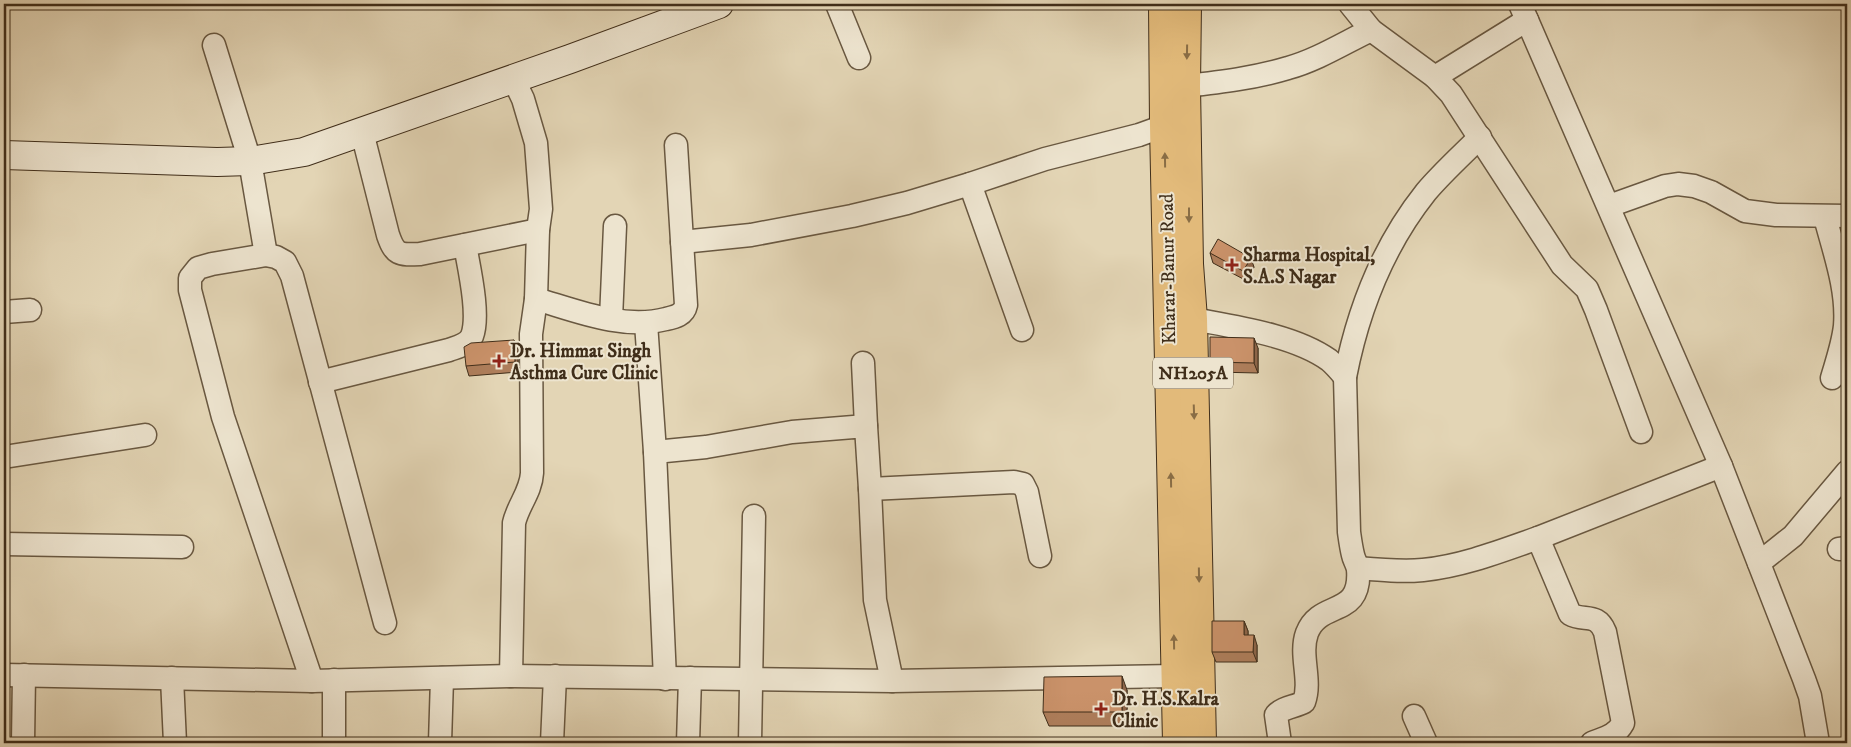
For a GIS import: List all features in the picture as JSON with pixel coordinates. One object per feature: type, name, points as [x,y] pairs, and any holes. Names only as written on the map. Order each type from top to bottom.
[{"type":"highway","name":"Kharar-Banur Road","points":[[1163,4],[1177,743]]},
{"type":"highway","name":"NH205A","points":[[1187,4],[1186,86],[1189,264],[1193,319],[1202,743]]},
{"type":"street","points":[[4,155],[217,162],[250,161],[304,152],[719,4]]},
{"type":"street","points":[[837,4],[859,58]]},
{"type":"street","points":[[1350,4],[1371,30],[1436,77],[1451,94],[1562,265],[1586,289],[1596,310],[1641,432]]},
{"type":"street","points":[[1436,77],[1524,12],[1721,466],[1810,696],[1818,743]]},
{"type":"street","points":[[1186,86],[1232,81],[1289,68],[1371,30]]},
{"type":"street","points":[[214,44],[250,161],[266,255]]},
{"type":"street","points":[[511,676],[514,523],[516,513],[532,484],[531,334],[536,299],[538,230],[541,209],[536,143],[513,78]]},
{"type":"street","points":[[682,242],[752,235],[808,226],[907,203],[1045,159],[1139,135],[1164,126]]},
{"type":"street","points":[[362,132],[392,248],[401,255],[420,254],[538,230]]},
{"type":"street","points":[[1280,743],[1276,715],[1280,710],[1304,702],[1307,693],[1305,643],[1308,632],[1318,618],[1346,604],[1353,598],[1358,568],[1353,556],[1349,532],[1346,377],[1351,346],[1369,291],[1402,226],[1427,191],[1480,137]]},
{"type":"street","points":[[536,299],[612,319],[646,323],[678,316],[685,310],[676,145]]},
{"type":"street","points":[[970,184],[1022,330]]},
{"type":"street","points":[[1609,206],[1665,186],[1678,184],[1694,186],[1710,192],[1745,211],[1776,215],[1836,216],[1845,299],[1845,327],[1842,346],[1832,378]]},
{"type":"street","points":[[612,319],[615,226]]},
{"type":"street","points":[[320,382],[449,350],[464,344],[472,336],[474,303],[465,245]]},
{"type":"street","points":[[312,681],[224,417],[190,290],[190,278],[198,268],[266,255],[276,256],[285,262],[292,276],[385,623]]},
{"type":"street","points":[[4,312],[30,310]]},
{"type":"street","points":[[1193,319],[1232,326],[1294,342],[1329,361],[1346,377]]},
{"type":"street","points":[[646,323],[655,452],[665,679]]},
{"type":"street","points":[[863,363],[875,600],[892,681]]},
{"type":"street","points":[[655,452],[706,447],[792,432],[866,426]]},
{"type":"street","points":[[4,457],[145,435]]},
{"type":"street","points":[[1358,568],[1386,571],[1425,570],[1461,563],[1538,538],[1721,466]]},
{"type":"street","points":[[1759,563],[1793,536],[1847,472]]},
{"type":"street","points":[[870,489],[1014,482],[1023,484],[1040,556]]},
{"type":"street","points":[[750,743],[754,516]]},
{"type":"street","points":[[1538,538],[1570,614],[1597,620],[1605,632],[1623,723],[1614,734],[1592,743]]},
{"type":"street","points":[[4,544],[182,548]]},
{"type":"street","points":[[23,743],[14,675],[312,681],[511,676],[892,681],[1175,676]]},
{"type":"street","points":[[552,743],[555,676]]},
{"type":"street","points":[[172,678],[175,743]]},
{"type":"street","points":[[440,743],[442,678]]},
{"type":"street","points":[[688,743],[690,678]]},
{"type":"street","points":[[334,680],[334,743]]},
{"type":"street","points":[[1414,716],[1426,743]]},
{"type":"building","points":[[1218,239],[1251,258],[1243,271],[1210,253]]},
{"type":"building","points":[[1210,337],[1254,338],[1254,363],[1210,362]]},
{"type":"building","points":[[514,340],[515,362],[466,366],[464,347],[471,343]]},
{"type":"building","points":[[1212,621],[1244,621],[1244,635],[1254,635],[1253,652],[1212,652]]},
{"type":"building","points":[[1122,676],[1122,712],[1043,712],[1044,677]]},
{"type":"place","name":"Sharma Hospital, S.A.S Nagar","points":[[1232,265]]},
{"type":"place","name":"Dr. Himmat Singh Asthma Cure Clinic","points":[[499,361]]},
{"type":"place","name":"Dr. H.S.Kalra Clinic","points":[[1101,709]]}]
